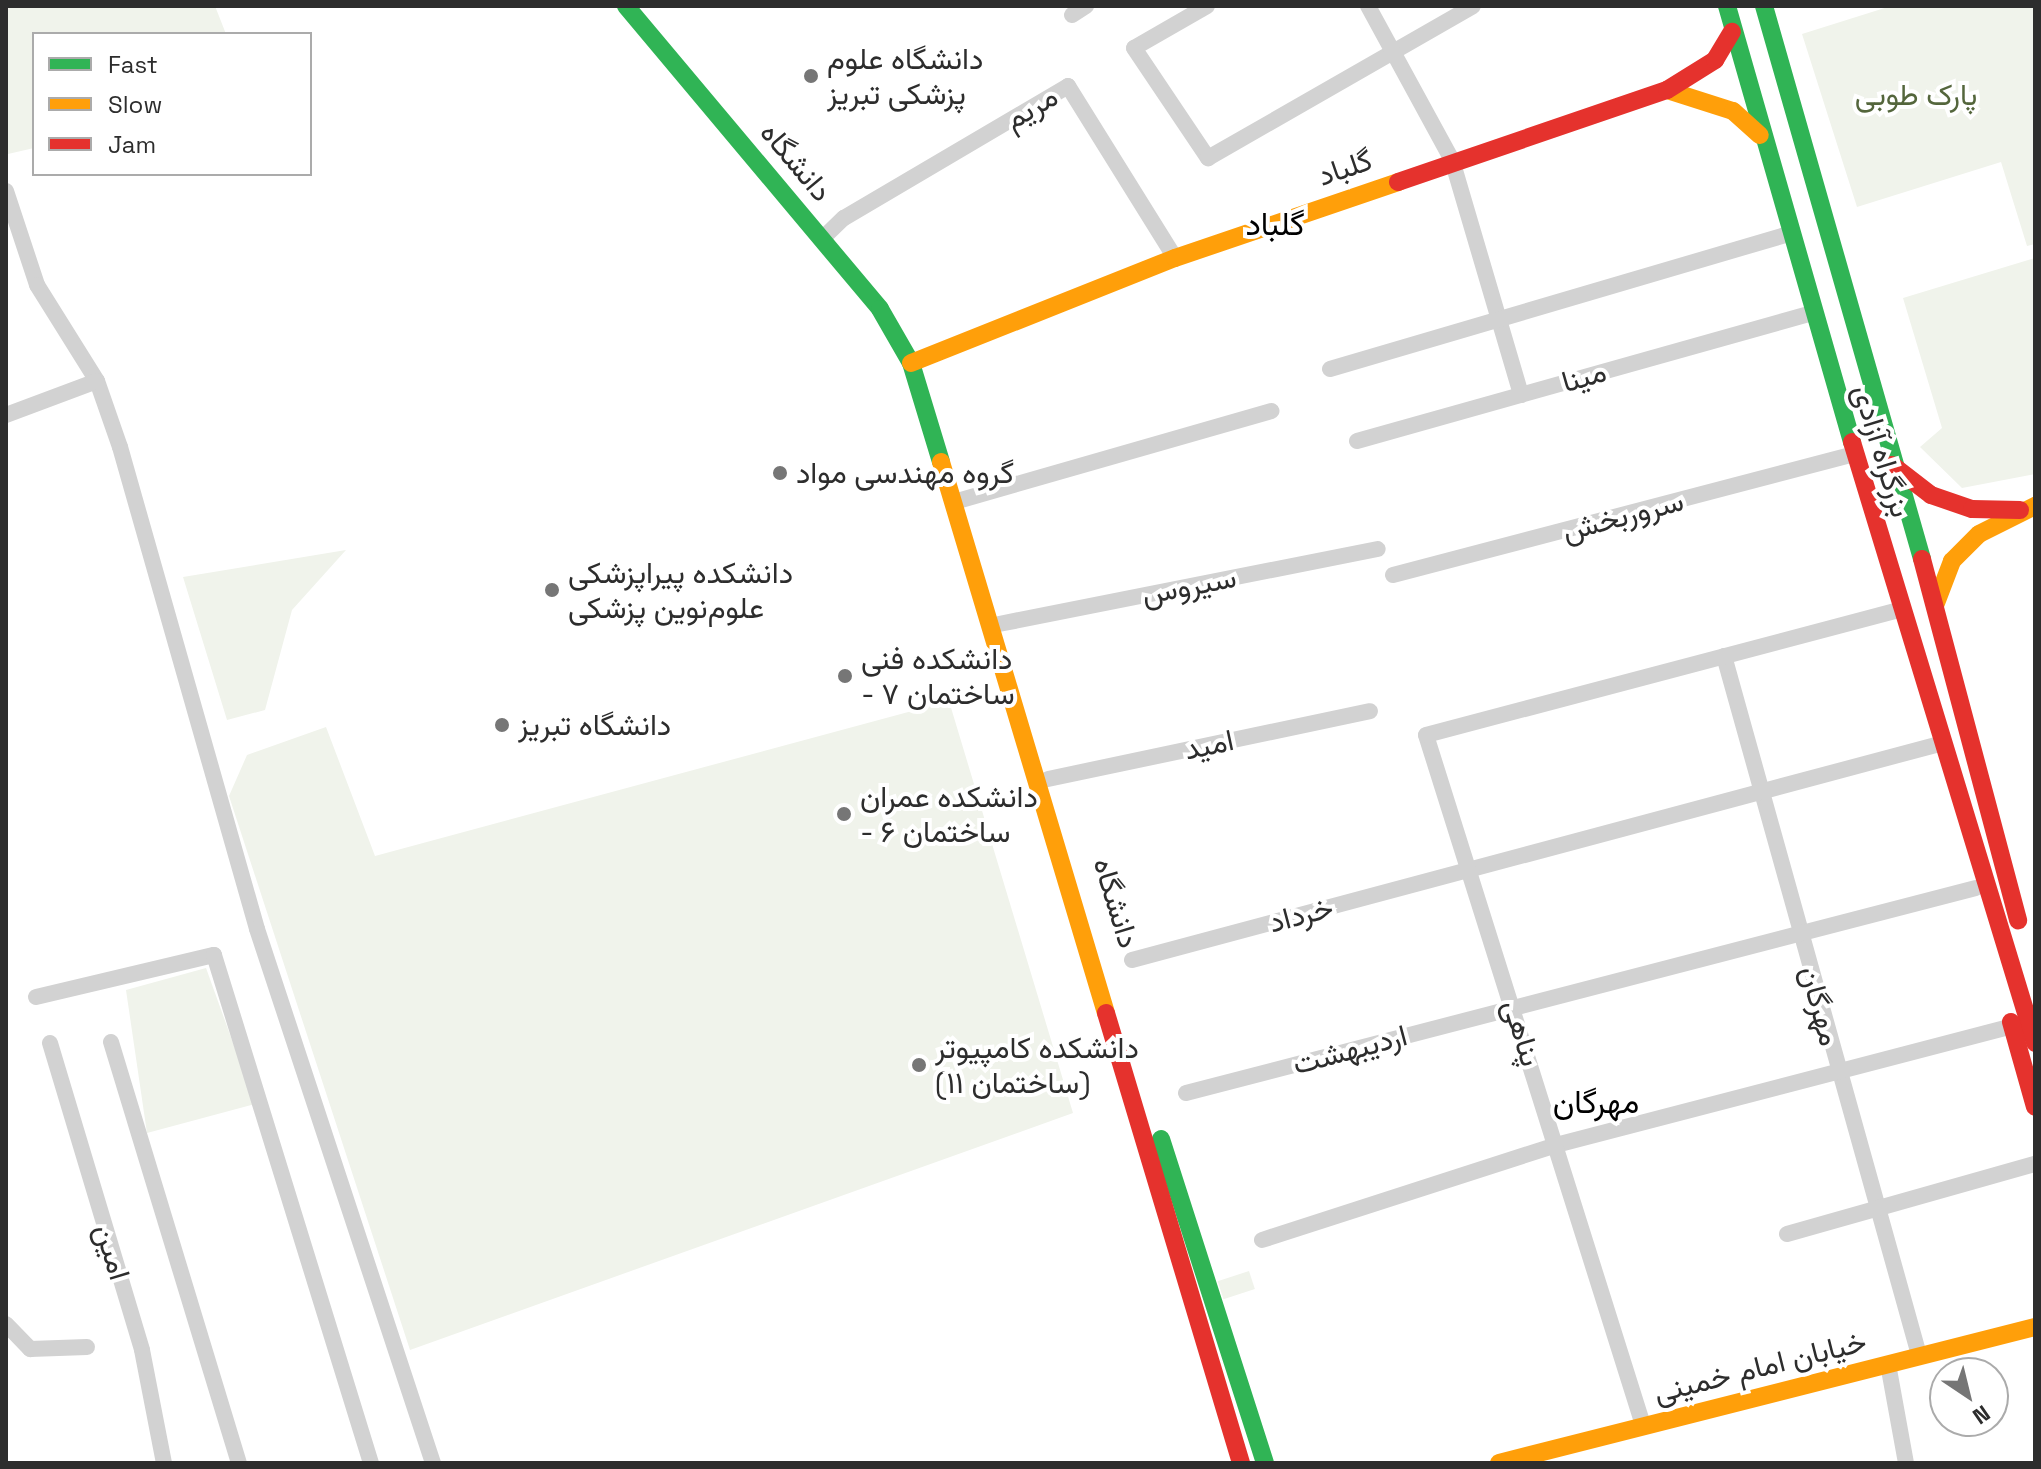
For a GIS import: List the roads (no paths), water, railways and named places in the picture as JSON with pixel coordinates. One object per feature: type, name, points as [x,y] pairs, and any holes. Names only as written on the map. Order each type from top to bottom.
[{"type":"main road","name":"دانشگاه","points":[[626,6],[880,309],[911,363],[1241,1463]]},
{"type":"main road","name":"بزرگراه آزادی","points":[[1764,6],[1892,465],[1936,603],[1996,816],[2005,906]]},
{"type":"main road","name":"بزرگراه آزادی","points":[[1726,8],[1811,313],[1939,744],[1965,826],[2005,906]]},
{"type":"main road","name":"گلباد","points":[[911,363],[1175,258],[1452,160],[1667,90],[1715,60],[1732,32]]},
{"type":"main road","points":[[1745,78],[1781,69]]},
{"type":"main road","points":[[1667,90],[1733,111],[1760,135]]},
{"type":"main road","points":[[1754,109],[1770,98],[1790,101]]},
{"type":"main road","name":"دانشگاه","points":[[911,363],[920,372],[1262,1455],[1272,1463]]},
{"type":"main road","points":[[1892,465],[1931,495],[1972,509],[2029,508]]},
{"type":"main road","points":[[1936,603],[1952,561],[1979,534],[2029,508]]},
{"type":"main road","points":[[1996,816],[2035,918]]},
{"type":"main road","points":[[1965,826],[1976,888],[2035,1107]]},
{"type":"main road","points":[[2005,906],[2035,980]]},
{"type":"main road","points":[[2005,906],[2035,1043]]},
{"type":"main road","name":"خیابان امام خمینی","points":[[1499,1463],[2035,1327]]},
{"type":"main road","points":[[1225,1463],[1234,1441]]},
{"type":"street","points":[[1207,6],[1134,48],[1208,158],[1473,6]]},
{"type":"street","points":[[1368,6],[1452,160],[1521,395]]},
{"type":"street","name":"مریم","points":[[823,238],[844,218],[1068,86],[1175,258]]},
{"type":"street","points":[[6,191],[37,285],[97,381],[169,605],[257,929],[433,1463]]},
{"type":"street","points":[[1330,369],[1789,234]]},
{"type":"street","name":"مینا","points":[[1357,441],[1811,313]]},
{"type":"street","points":[[6,415],[97,381]]},
{"type":"street","points":[[961,500],[1271,411]]},
{"type":"street","name":"سروربخش","points":[[1393,575],[1853,454]]},
{"type":"street","name":"سیروس","points":[[999,624],[1378,549]]},
{"type":"street","points":[[1724,656],[1900,610]]},
{"type":"street","name":"پناهی","points":[[1643,1425],[1426,735],[1724,656]]},
{"type":"street","name":"مهرگان","points":[[1724,656],[1837,1070],[1919,1355]]},
{"type":"street","name":"امید","points":[[1048,779],[1370,711]]},
{"type":"street","name":"خرداد","points":[[1132,960],[1939,744]]},
{"type":"street","name":"اردیبهشت","points":[[1186,1093],[1976,888]]},
{"type":"street","points":[[36,997],[214,955],[371,1463]]},
{"type":"street","points":[[1262,1240],[1556,1145],[2012,1026]]},
{"type":"street","points":[[111,1042],[239,1463]]},
{"type":"street","name":"امین","points":[[50,1043],[142,1350],[164,1463]]},
{"type":"street","points":[[1787,1234],[1876,1205],[2035,1164]]},
{"type":"street","points":[[6,1324],[30,1349],[87,1347]]},
{"type":"street","points":[[1888,1364],[1906,1463]]},
{"type":"place","name":"دانشگاه علوم پزشکی تبریز","points":[[811,76]]},
{"type":"place","name":"گروه مهندسی مواد","points":[[780,473]]},
{"type":"place","name":"دانشکده پیراپزشکی علوم‌نوین پزشکی","points":[[552,590]]},
{"type":"place","name":"دانشکده فنی - ساختمان ۷","points":[[845,676]]},
{"type":"place","name":"دانشگاه تبریز","points":[[502,725]]},
{"type":"place","name":"دانشکده عمران - ساختمان ۶","points":[[844,814]]},
{"type":"place","name":"دانشکده کامپیوتر (ساختمان ۱۱)","points":[[919,1065]]},
{"type":"district","name":"گلباد","points":[[1275,224]]},
{"type":"district","name":"مهرگان","points":[[1596,1102]]},
{"type":"park label","name":"پارک طوبی","points":[[1916,95]]}]
